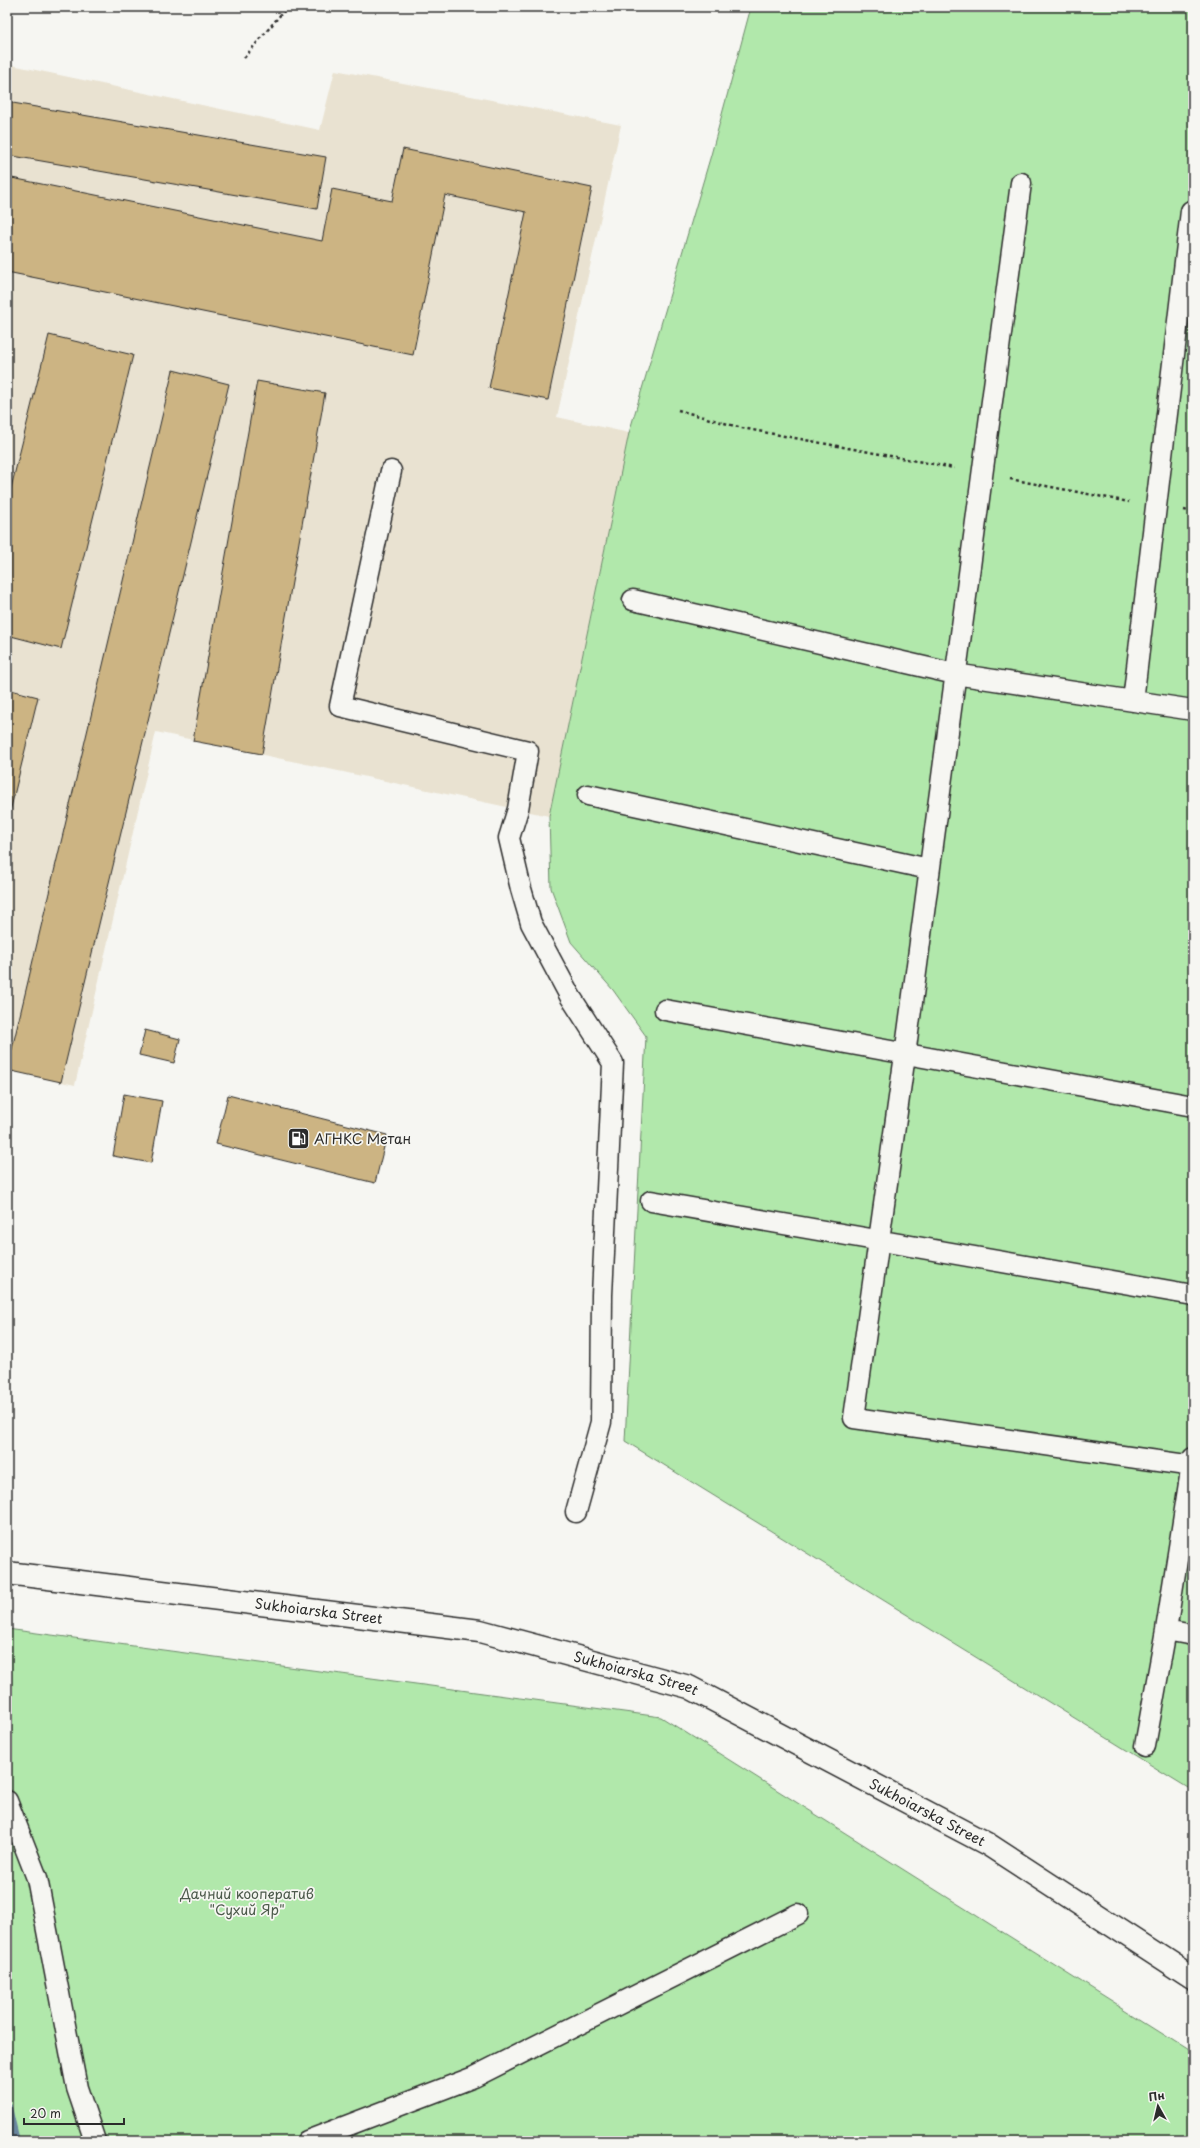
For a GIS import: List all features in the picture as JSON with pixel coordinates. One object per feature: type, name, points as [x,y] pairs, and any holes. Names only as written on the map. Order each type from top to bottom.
[{"type":"street","name":"Sukhoiarska Street","points":[[7,1573],[480,1631],[689,1687],[989,1845],[1193,1978]]},
{"type":"lane","points":[[1021,183],[905,1055],[854,1418],[1193,1463],[1166,1630],[1145,1746]]},
{"type":"lane","points":[[1133,701],[1191,211]]},
{"type":"lane","points":[[391,472],[340,706],[528,750],[518,809],[509,838],[521,889],[531,923],[570,996],[613,1063],[602,1294],[601,1422],[576,1512]]},
{"type":"lane","points":[[633,600],[955,674],[1193,710]]},
{"type":"lane","points":[[588,794],[929,869]]},
{"type":"lane","points":[[665,1010],[905,1055],[1193,1106]]},
{"type":"lane","points":[[651,1201],[1193,1295]]},
{"type":"lane","points":[[1166,1630],[1193,1635]]},
{"type":"lane","points":[[7,1801],[37,1878],[77,2088],[95,2141]]},
{"type":"lane","points":[[307,2141],[474,2077],[798,1914]]},
{"type":"path","points":[[244,58],[287,7]]},
{"type":"path","points":[[678,410],[742,428],[920,460],[982,474],[1156,507],[1193,512]]},
{"type":"shaded area","points":[[7,64],[320,130],[335,70],[621,125],[557,417],[629,433],[549,816],[156,732],[75,1085],[7,1070]]},
{"type":"green space","points":[[751,7],[1193,7],[1193,1791],[625,1441],[646,1036],[613,990],[571,942],[551,888],[549,816],[629,433],[711,155]]},
{"type":"green space","name":"Дачний кооператив \"Сухий Яр\"","points":[[7,1629],[661,1717],[1193,2052],[1193,2141],[7,2141]]},
{"type":"building","points":[[7,102],[326,157],[317,209],[7,155]]},
{"type":"building","points":[[403,149],[592,188],[548,400],[489,388],[526,212],[445,195],[413,355],[7,272],[7,177],[322,241],[332,189],[392,201]]},
{"type":"building","points":[[49,335],[133,355],[61,649],[7,635],[7,504]]},
{"type":"building","points":[[173,370],[229,384],[61,1082],[7,1070]]},
{"type":"building","points":[[257,381],[325,393],[262,754],[193,741]]},
{"type":"building","points":[[7,689],[38,697],[7,824]]},
{"type":"building","points":[[145,1030],[180,1039],[174,1063],[139,1055]]},
{"type":"building","points":[[124,1094],[162,1101],[151,1163],[113,1156]]},
{"type":"building","points":[[228,1095],[387,1135],[375,1183],[216,1144]]},
{"type":"waterway","points":[[7,2108],[15,2141]]},
{"type":"place","name":"АГНКС Метан","points":[[298,1139]]}]
